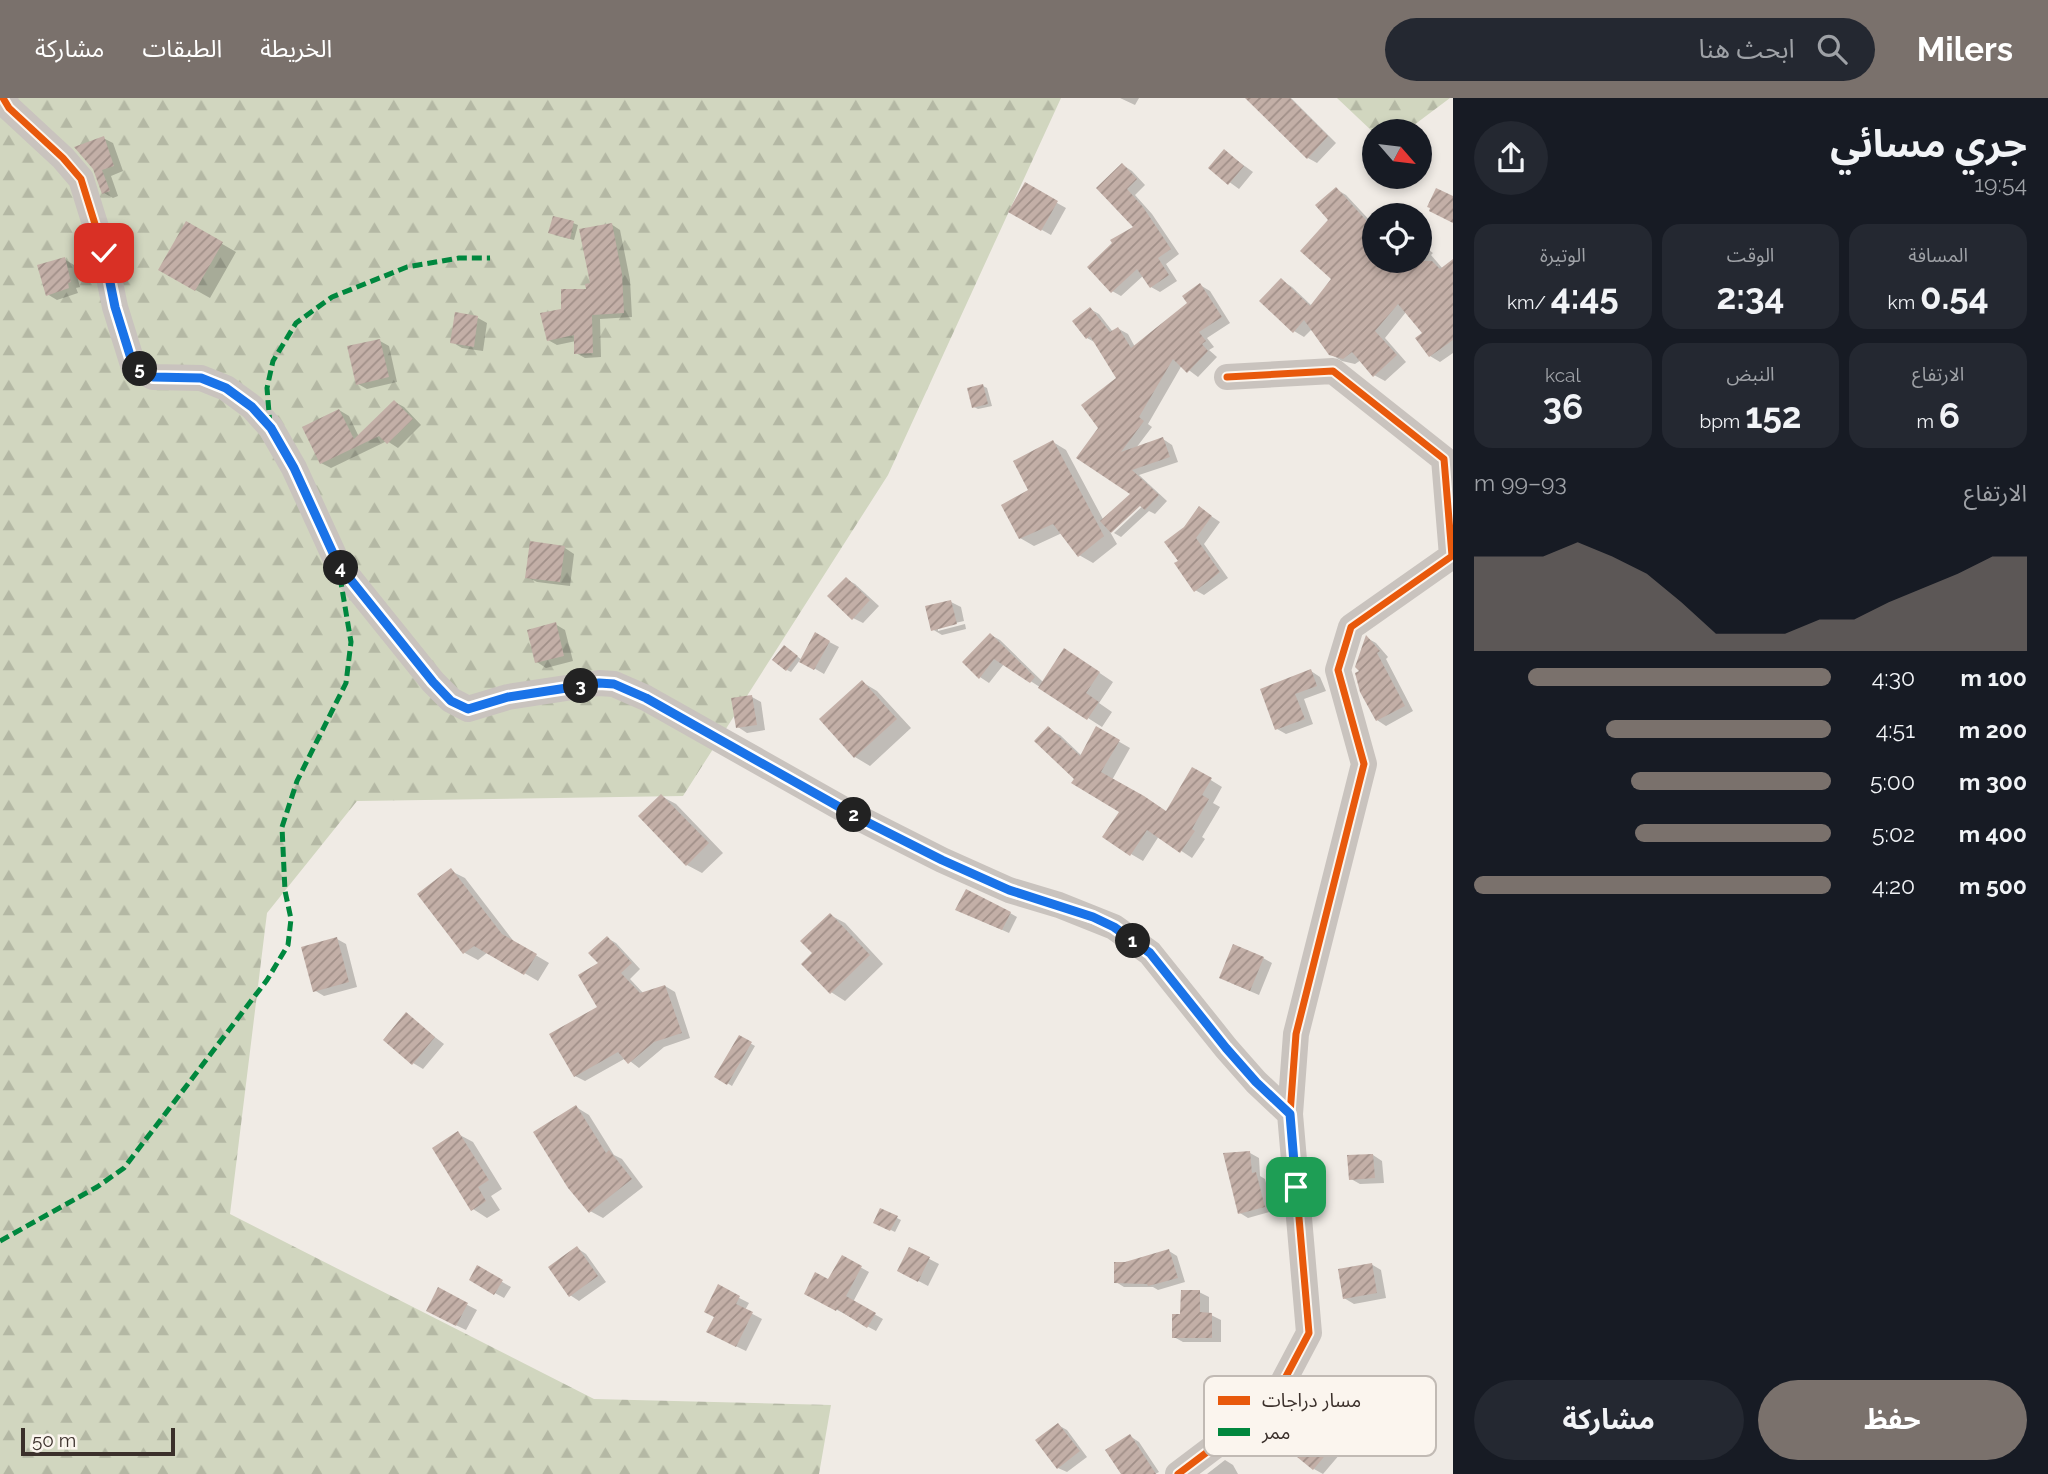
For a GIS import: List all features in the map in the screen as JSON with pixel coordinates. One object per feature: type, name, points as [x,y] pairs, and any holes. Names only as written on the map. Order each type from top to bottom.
[{"type":"street","points":[[3,98],[9,108],[63,158],[81,179],[104,253],[115,307],[133,365],[153,377],[201,378],[226,388],[252,407],[271,428],[294,468],[338,564],[451,701],[468,709],[508,697],[599,683],[614,684],[646,698],[857,817],[942,860],[1009,890],[1070,909],[1114,927],[1150,953],[1226,1048],[1256,1082],[1290,1114]]},
{"type":"street","points":[[1227,376],[1333,372],[1449,458],[1452,556],[1351,627],[1338,670],[1364,764],[1296,1034],[1290,1114],[1309,1333],[1286,1376]]},
{"type":"street","points":[[1178,1474],[1204,1454]]},
{"type":"green space","points":[[0,98],[1061,98],[888,475],[683,796],[357,801],[267,913],[230,1214],[594,1399],[831,1405],[819,1474],[0,1474]]},
{"type":"green space","points":[[1337,98],[1450,98],[1422,119],[1362,119],[1362,122]]},
{"type":"building","points":[[1245,98],[1290,98],[1328,136],[1307,159]]},
{"type":"building","points":[[104,136],[114,166],[102,170],[110,191],[102,194],[93,169],[74,147]]},
{"type":"building","points":[[1224,149],[1244,166],[1228,185],[1208,168]]},
{"type":"building","points":[[1122,163],[1137,179],[1127,189],[1143,207],[1171,249],[1158,258],[1169,275],[1150,288],[1137,269],[1111,293],[1087,267],[1112,243],[1110,240],[1133,227],[1096,188]]},
{"type":"building","points":[[1025,182],[1058,201],[1041,231],[1008,212]]},
{"type":"building","points":[[1336,187],[1362,216],[1362,273],[1432,273],[1432,261],[1440,269],[1453,259],[1453,340],[1429,357],[1415,338],[1422,333],[1398,304],[1375,331],[1397,355],[1373,377],[1352,352],[1343,359],[1329,355],[1304,320],[1293,333],[1259,301],[1281,278],[1310,306],[1331,279],[1300,251],[1328,220],[1315,205]]},
{"type":"building","points":[[1436,188],[1453,196],[1453,223],[1432,212],[1432,203],[1429,203]]},
{"type":"building","points":[[553,216],[574,221],[570,239],[548,233]]},
{"type":"building","points":[[186,221],[223,242],[195,291],[158,270]]},
{"type":"building","points":[[612,223],[622,274],[624,313],[592,315],[593,353],[574,354],[574,335],[547,341],[540,313],[561,309],[561,289],[586,289],[585,284],[590,283],[579,229]]},
{"type":"building","points":[[65,257],[71,282],[68,283],[69,288],[46,296],[37,265]]},
{"type":"building","points":[[1200,283],[1222,317],[1199,332],[1206,341],[1202,344],[1208,351],[1187,373],[1173,359],[1139,417],[1144,421],[1121,452],[1163,437],[1170,457],[1132,470],[1159,495],[1145,510],[1140,506],[1111,533],[1100,521],[1130,494],[1076,458],[1098,428],[1081,405],[1116,378],[1090,336],[1086,339],[1072,321],[1090,307],[1110,332],[1118,327],[1131,348],[1187,303],[1182,296]]},
{"type":"building","points":[[455,312],[478,316],[474,347],[450,343]]},
{"type":"building","points":[[380,339],[389,377],[356,385],[347,346]]},
{"type":"building","points":[[983,384],[988,404],[972,408],[967,388]]},
{"type":"building","points":[[394,400],[413,419],[387,444],[379,436],[320,464],[302,427],[339,409],[354,439]]},
{"type":"building","points":[[1053,440],[1104,536],[1078,557],[1053,524],[1019,539],[1001,505],[1028,490],[1013,461]]},
{"type":"building","points":[[1199,506],[1212,516],[1196,538],[1220,572],[1194,592],[1174,563],[1178,561],[1164,542],[1184,527]]},
{"type":"building","points":[[530,541],[565,546],[560,582],[525,578]]},
{"type":"building","points":[[846,577],[870,600],[852,620],[827,596]]},
{"type":"building","points":[[951,600],[957,624],[931,631],[925,606]]},
{"type":"building","points":[[556,622],[564,656],[535,663],[527,630]]},
{"type":"building","points":[[815,632],[830,641],[814,670],[799,662]]},
{"type":"building","points":[[990,633],[1035,677],[1030,683],[994,659],[979,679],[962,662]]},
{"type":"building","points":[[1366,635],[1380,651],[1377,653],[1405,706],[1376,721],[1360,692],[1355,673],[1359,671],[1355,667]]},
{"type":"building","points":[[784,645],[798,656],[786,671],[772,660]]},
{"type":"building","points":[[1064,648],[1100,672],[1086,693],[1099,702],[1087,720],[1038,688]]},
{"type":"building","points":[[1311,669],[1317,686],[1295,694],[1305,719],[1275,730],[1260,689]]},
{"type":"building","points":[[862,680],[897,719],[854,758],[819,719]]},
{"type":"building","points":[[752,695],[757,725],[736,728],[731,698]]},
{"type":"building","points":[[1048,726],[1080,756],[1096,726],[1120,740],[1101,772],[1166,811],[1192,767],[1212,778],[1202,795],[1209,799],[1192,829],[1195,831],[1180,853],[1147,830],[1130,856],[1102,837],[1119,812],[1071,783],[1074,779],[1034,741]]},
{"type":"building","points":[[661,794],[709,843],[686,866],[638,816]]},
{"type":"building","points":[[451,868],[502,934],[537,954],[524,975],[474,946],[463,954],[417,894]]},
{"type":"building","points":[[966,889],[1011,912],[1002,930],[955,910]]},
{"type":"building","points":[[830,913],[870,955],[830,994],[801,964],[812,953],[800,941]]},
{"type":"building","points":[[607,936],[632,963],[621,973],[640,993],[665,985],[682,1033],[654,1042],[628,1064],[618,1052],[574,1077],[549,1034],[597,1007],[578,975],[598,963],[588,953]]},
{"type":"building","points":[[337,937],[349,982],[313,992],[301,947]]},
{"type":"building","points":[[1233,944],[1264,957],[1250,991],[1219,978]]},
{"type":"building","points":[[406,1012],[435,1037],[412,1065],[383,1040]]},
{"type":"building","points":[[739,1035],[752,1042],[727,1085],[714,1077]]},
{"type":"building","points":[[576,1105],[606,1153],[609,1150],[632,1179],[589,1213],[568,1188],[533,1132]]},
{"type":"building","points":[[458,1131],[489,1180],[478,1187],[486,1201],[471,1211],[432,1148]]},
{"type":"building","points":[[1250,1151],[1252,1173],[1256,1172],[1265,1207],[1238,1214],[1223,1153]]},
{"type":"building","points":[[1373,1154],[1375,1178],[1349,1180],[1347,1155]]},
{"type":"building","points":[[880,1208],[898,1216],[890,1231],[873,1223]]},
{"type":"building","points":[[577,1246],[598,1276],[569,1297],[548,1267]]},
{"type":"building","points":[[909,1247],[930,1257],[918,1282],[897,1271]]},
{"type":"building","points":[[1169,1249],[1178,1278],[1148,1286],[1114,1283],[1114,1262],[1125,1262]]},
{"type":"building","points":[[842,1255],[862,1266],[846,1296],[876,1313],[867,1328],[837,1309],[836,1311],[804,1294],[815,1272],[828,1279]]},
{"type":"building","points":[[1372,1263],[1377,1293],[1343,1299],[1338,1269]]},
{"type":"building","points":[[477,1265],[503,1280],[494,1295],[469,1280]]},
{"type":"building","points":[[718,1284],[740,1296],[736,1304],[753,1312],[736,1347],[706,1332],[714,1317],[704,1312]]},
{"type":"building","points":[[438,1287],[468,1303],[456,1326],[426,1311]]},
{"type":"building","points":[[1181,1290],[1200,1290],[1200,1312],[1212,1313],[1212,1338],[1172,1338],[1172,1314],[1180,1314]]},
{"type":"building","points":[[1058,1423],[1080,1451],[1057,1469],[1035,1440]]},
{"type":"building","points":[[1130,1434],[1156,1474],[1121,1474],[1105,1450]]},
{"type":"building","points":[[1296,1456],[1325,1456],[1313,1470]]},
{"type":"marked path","points":[[270,425],[267,388],[273,361],[296,323],[332,297],[407,267],[459,258],[490,258]]},
{"type":"marked path","points":[[0,1241],[97,1187],[124,1168],[267,980],[288,945],[291,919],[285,891],[282,827],[297,781],[346,683],[351,642],[339,571]]},
{"type":"cycle path","points":[[3,98],[9,108],[63,158],[81,179],[104,253],[115,307],[133,365],[153,377],[201,378],[226,388],[252,407],[271,428],[294,468],[338,564],[433,682],[451,700],[468,709],[508,697],[599,683],[614,684],[646,698],[857,817],[942,860],[1009,890],[1059,905],[1114,927],[1150,953],[1226,1048],[1256,1082],[1290,1114]]},
{"type":"cycle path","points":[[1227,377],[1333,371],[1444,459],[1452,556],[1351,627],[1338,670],[1364,764],[1296,1034],[1290,1114],[1309,1333],[1286,1376]]},
{"type":"cycle path","points":[[1178,1474],[1204,1454]]},
{"type":"route","points":[[104,253],[115,307],[133,365],[153,377],[201,378],[226,388],[252,407],[271,428],[294,468],[338,564],[451,701],[468,709],[508,697],[599,683],[614,684],[646,698],[857,817],[942,860],[1009,890],[1059,905],[1114,927],[1150,953],[1226,1048],[1256,1082],[1290,1114],[1296,1187]]}]
